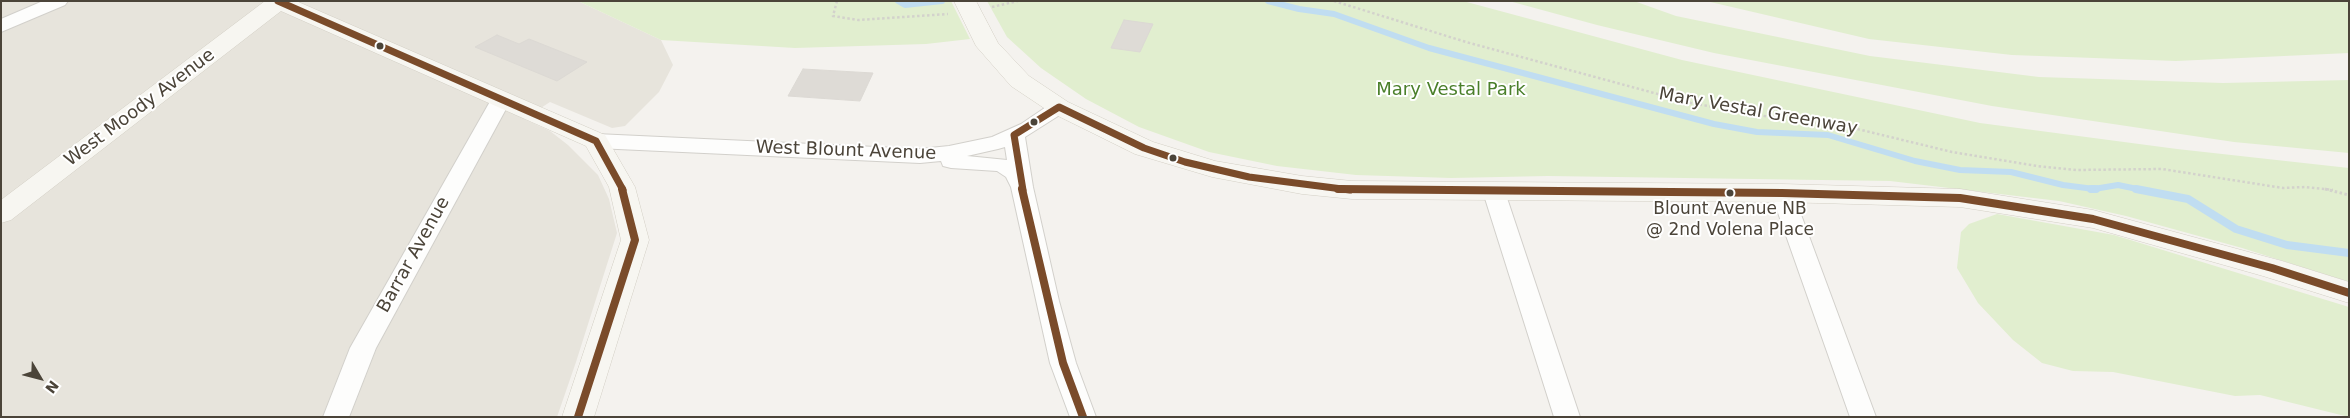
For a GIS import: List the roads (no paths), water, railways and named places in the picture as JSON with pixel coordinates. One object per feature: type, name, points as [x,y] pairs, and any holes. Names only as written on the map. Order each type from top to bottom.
[{"type":"street","points":[[1,26],[59,1]]},
{"type":"street","points":[[279,1],[596,141],[622,187],[635,240],[578,417]]},
{"type":"street","name":"West Moody Avenue","points":[[1,214],[279,1]]},
{"type":"street","points":[[968,6],[988,46],[1020,82],[1059,107],[1144,148],[1212,169],[1249,177],[1302,186],[1352,190],[1782,193],[1960,198],[2093,219],[2272,268],[2349,293]]},
{"type":"street","name":"Barrar Avenue","points":[[336,417],[363,348],[502,98]]},
{"type":"street","name":"West Blount Avenue","points":[[596,141],[920,156],[974,148],[998,142],[1014,135],[1059,107]]},
{"type":"street","points":[[1014,135],[1022,187],[1047,301],[1063,363],[1083,417]]},
{"type":"street","points":[[920,156],[1002,165],[1014,173],[1022,187]]},
{"type":"street","points":[[1494,192],[1567,417]]},
{"type":"street","points":[[1782,193],[1863,417]]},
{"type":"waterway","points":[[898,1],[905,5],[942,1]]},
{"type":"waterway","points":[[1268,1],[1299,9],[1334,14],[1429,48],[1714,124],[1757,132],[1828,135],[1915,161],[1960,170],[2011,172],[2063,185],[2094,189]]},
{"type":"waterway","points":[[2094,189],[2118,185],[2142,190]]},
{"type":"waterway","points":[[2136,189],[2188,199],[2236,229],[2287,245],[2349,253]]},
{"type":"place","name":"Blount Avenue NB @ 2nd Volena Place","points":[[1730,193]]},
{"type":"park label","name":"Mary Vestal Park","points":[[1451,90]]}]
